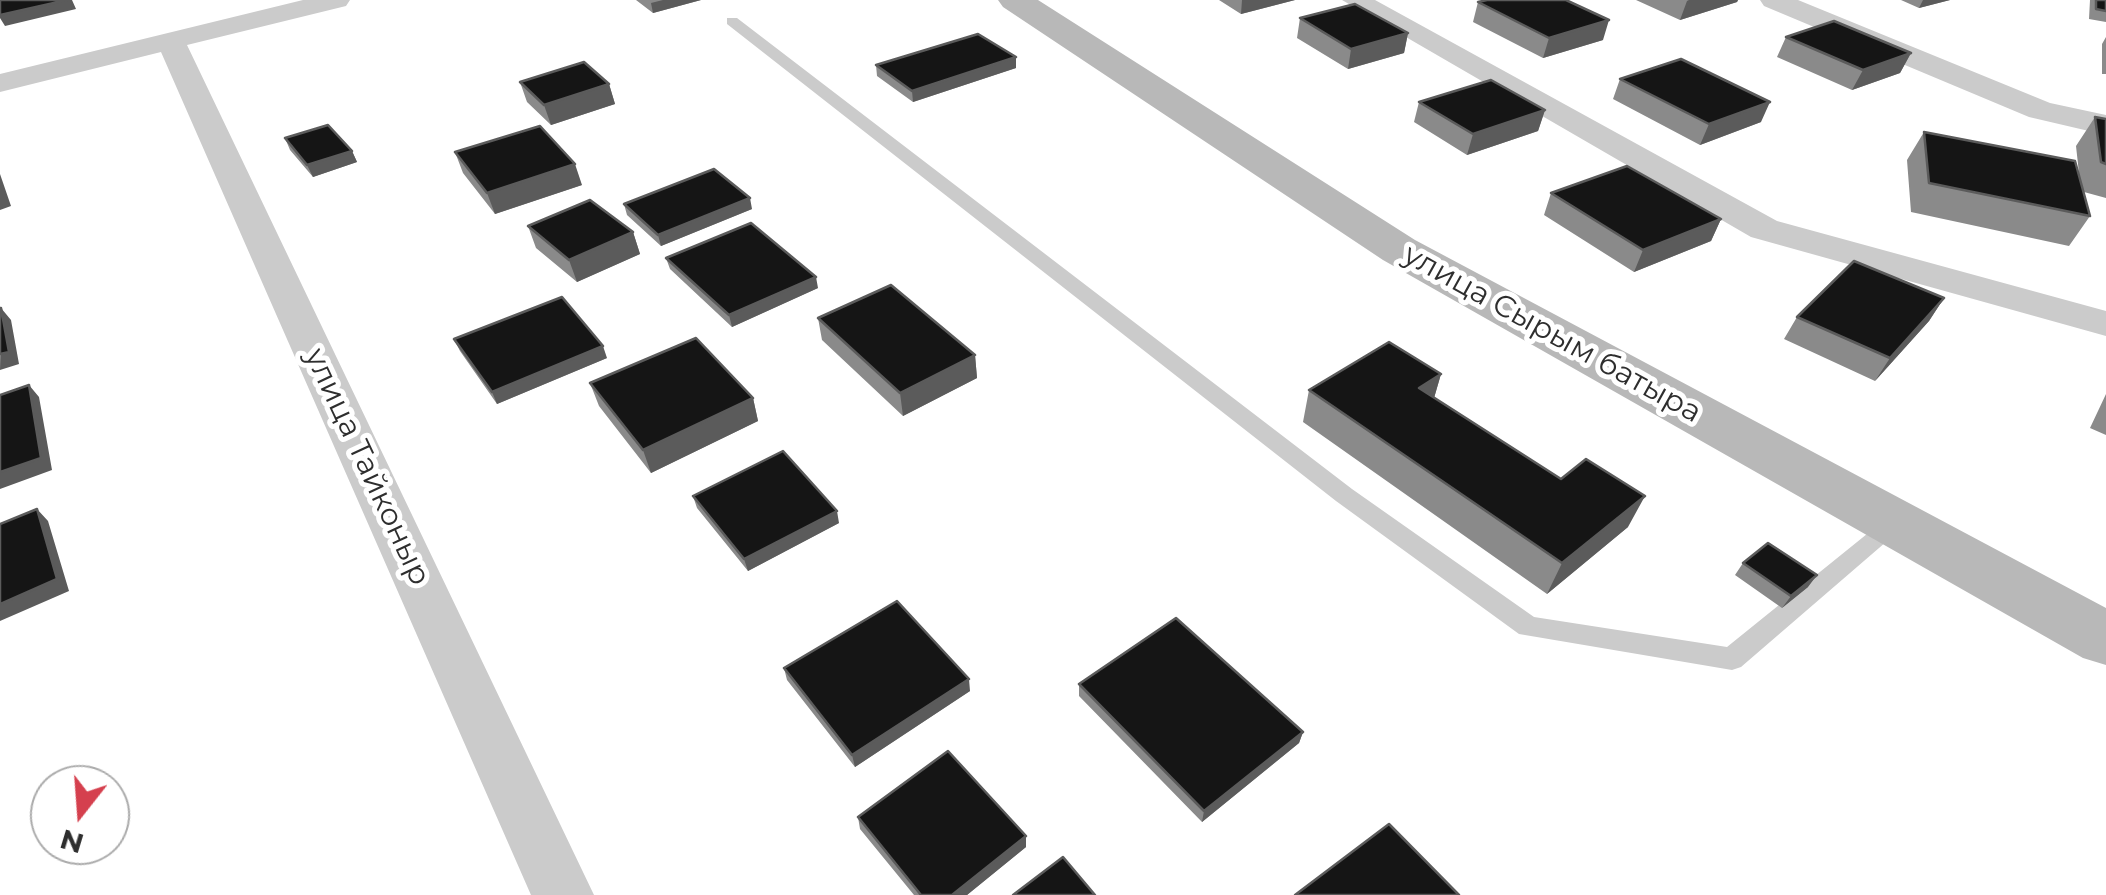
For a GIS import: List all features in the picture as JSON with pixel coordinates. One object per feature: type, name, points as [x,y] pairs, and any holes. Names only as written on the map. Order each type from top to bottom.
[{"type":"street","points":[[0,82],[336,0]]},
{"type":"street","name":"улица Сырым батыра","points":[[1016,0],[1398,250],[2106,639]]},
{"type":"street","points":[[1355,0],[1764,229],[2106,324]]},
{"type":"street","points":[[1774,0],[2040,110],[2106,125]]},
{"type":"street","name":"улица Тайконыр","points":[[170,39],[564,895]]},
{"type":"lane","points":[[732,21],[1344,494],[1528,627],[1732,659],[1896,523]]},
{"type":"building","points":[[0,0],[67,0],[0,15]]},
{"type":"building","points":[[1566,0],[1609,20],[1549,38],[1478,2]]},
{"type":"building","points":[[2096,0],[2106,0],[2106,11],[2096,9]]},
{"type":"building","points":[[1355,4],[1408,33],[1351,49],[1300,18]]},
{"type":"building","points":[[1834,21],[1911,53],[1863,70],[1786,37]]},
{"type":"building","points":[[978,34],[1016,57],[912,91],[876,65]]},
{"type":"building","points":[[1681,59],[1770,102],[1709,124],[1620,79]]},
{"type":"building","points":[[584,62],[609,84],[544,105],[520,82]]},
{"type":"building","points":[[1491,80],[1545,110],[1473,134],[1419,102]]},
{"type":"building","points":[[2095,117],[2106,119],[2106,164],[2101,162]]},
{"type":"building","points":[[328,125],[352,151],[307,165],[285,138]]},
{"type":"building","points":[[540,126],[575,164],[487,193],[455,152]]},
{"type":"building","points":[[1924,132],[2075,161],[2090,216],[1929,183]]},
{"type":"building","points":[[1627,166],[1721,219],[1643,250],[1551,193]]},
{"type":"building","points":[[714,169],[750,198],[658,235],[624,204]]},
{"type":"building","points":[[590,200],[633,232],[569,260],[528,226]]},
{"type":"building","points":[[751,223],[816,277],[729,315],[666,258]]},
{"type":"building","points":[[1854,261],[1944,298],[1890,358],[1797,317]]},
{"type":"building","points":[[891,285],[975,355],[900,393],[818,318]]},
{"type":"building","points":[[562,297],[603,346],[492,392],[454,339]]},
{"type":"building","points":[[0,308],[9,352],[0,354]]},
{"type":"building","points":[[696,338],[753,398],[643,450],[590,383]]},
{"type":"building","points":[[1389,342],[1441,374],[1419,388],[1561,479],[1586,459],[1645,496],[1562,563],[1309,390]]},
{"type":"building","points":[[29,385],[41,458],[0,472],[0,395]]},
{"type":"building","points":[[783,451],[837,511],[744,559],[693,496]]},
{"type":"building","points":[[37,509],[57,579],[0,604],[0,524]]},
{"type":"building","points":[[1768,543],[1817,575],[1791,596],[1743,563]]},
{"type":"building","points":[[897,601],[969,679],[852,755],[784,668]]},
{"type":"building","points":[[1176,618],[1303,732],[1204,811],[1079,684]]},
{"type":"building","points":[[948,751],[1026,836],[952,895],[921,895],[858,817]]},
{"type":"building","points":[[1389,824],[1459,895],[1295,895]]},
{"type":"building","points":[[1063,857],[1095,895],[1013,895]]}]
